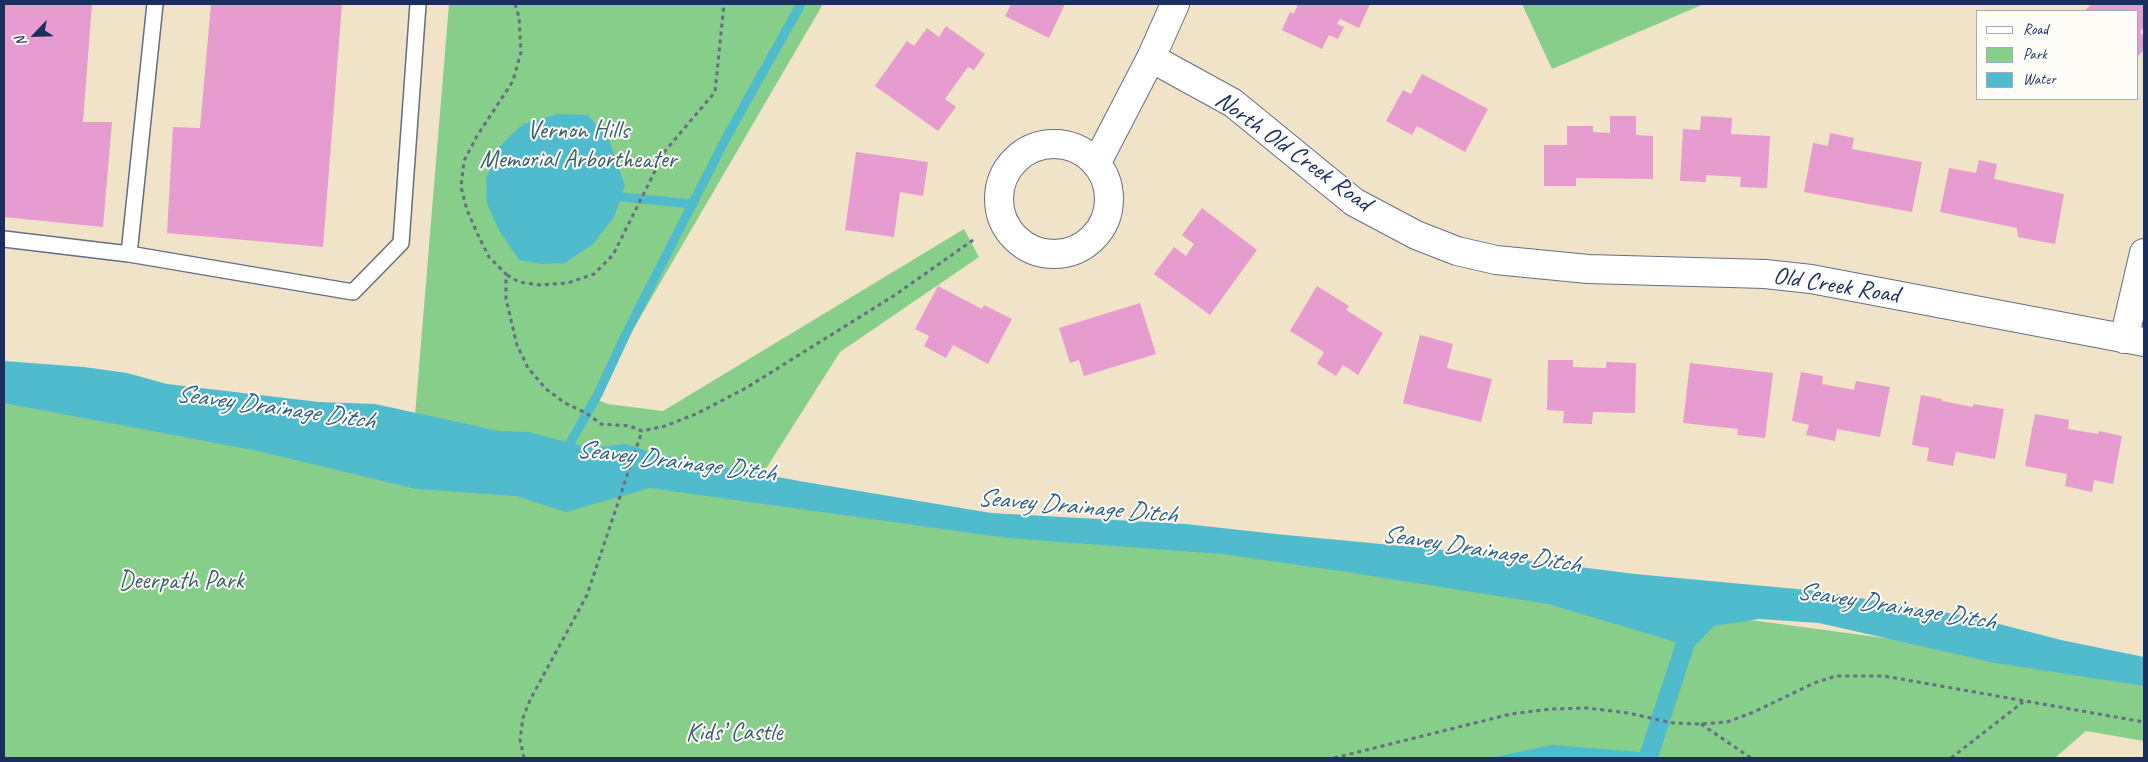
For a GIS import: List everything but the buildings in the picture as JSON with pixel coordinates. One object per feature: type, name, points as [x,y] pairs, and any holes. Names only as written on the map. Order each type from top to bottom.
[{"type":"street","points":[[1096,164],[1175,4]]},
{"type":"street","name":"North Old Creek Road","points":[[1150,58],[1233,103],[1354,202],[1416,235],[1457,251],[1496,260],[1525,262]]},
{"type":"street","points":[[1051,144],[1069,146],[1086,154],[1096,164],[1107,183],[1109,201],[1106,219],[1097,234],[1083,246],[1067,253],[1058,254],[1032,250],[1017,240],[1005,226],[999,208],[999,190],[1005,172],[1017,158],[1033,148],[1051,144]]},
{"type":"street","points":[[2134,340],[2144,253]]},
{"type":"street","name":"Old Creek Road","points":[[1525,262],[1588,269],[1766,274],[1810,279],[2134,340]]},
{"type":"lane","points":[[129,254],[155,4]]},
{"type":"lane","points":[[4,239],[129,254],[352,292],[401,243],[418,4]]},
{"type":"path","points":[[516,4],[519,17],[521,52],[513,81],[477,136],[464,161],[461,186],[467,210],[489,257],[506,274],[519,282],[540,285],[568,283],[594,274],[613,255],[665,151],[715,92],[724,4]]},
{"type":"path","points":[[506,274],[506,299],[517,344],[528,368],[546,389],[564,403],[586,412],[601,424],[630,426],[642,431],[665,426],[696,414],[746,388],[895,295],[973,240]]},
{"type":"path","points":[[524,758],[520,739],[522,718],[587,595],[642,431]]},
{"type":"path","points":[[1334,758],[1511,714],[1550,709],[1587,708],[1628,713],[1679,723],[1726,722],[1754,712],[1814,683],[1836,676],[1884,676],[2144,722]]},
{"type":"path","points":[[1951,758],[2024,702]]},
{"type":"path","points":[[1701,724],[1752,758]]},
{"type":"green space","name":"Deerpath Park","points":[[449,4],[823,4],[593,398],[608,404],[663,411],[964,229],[979,257],[840,352],[755,486],[2144,673],[2144,741],[2086,731],[2055,758],[4,758],[4,374],[413,440]]},
{"type":"green space","points":[[1522,4],[1704,4],[1552,69]]},
{"type":"water","points":[[557,114],[588,115],[609,140],[625,186],[614,217],[593,244],[565,263],[542,264],[519,260],[500,232],[487,204],[486,178],[499,147],[523,124]]},
{"type":"water","name":"Seavey Drainage Ditch","points":[[4,361],[84,367],[127,373],[167,384],[319,402],[375,404],[499,431],[528,432],[590,448],[626,444],[656,454],[799,481],[991,513],[1186,524],[1444,550],[1635,574],[1818,591],[1972,617],[2061,640],[2144,657],[2144,686],[1995,663],[1819,623],[1759,619],[1714,626],[1694,647],[1658,758],[1490,758],[1552,745],[1640,752],[1676,642],[1548,604],[1222,554],[1007,538],[650,488],[566,512],[516,496],[416,489],[258,451],[4,403]]},
{"type":"waterway","name":"Seavey Drainage Ditch","points":[[565,452],[598,394],[626,334],[726,138],[801,4]]},
{"type":"waterway","points":[[621,197],[693,204]]},
{"type":"park label","name":"Vernon Hills Memorial Arbortheater","points":[[578,146]]},
{"type":"park label","name":"Kids’ Castle","points":[[734,733]]}]
